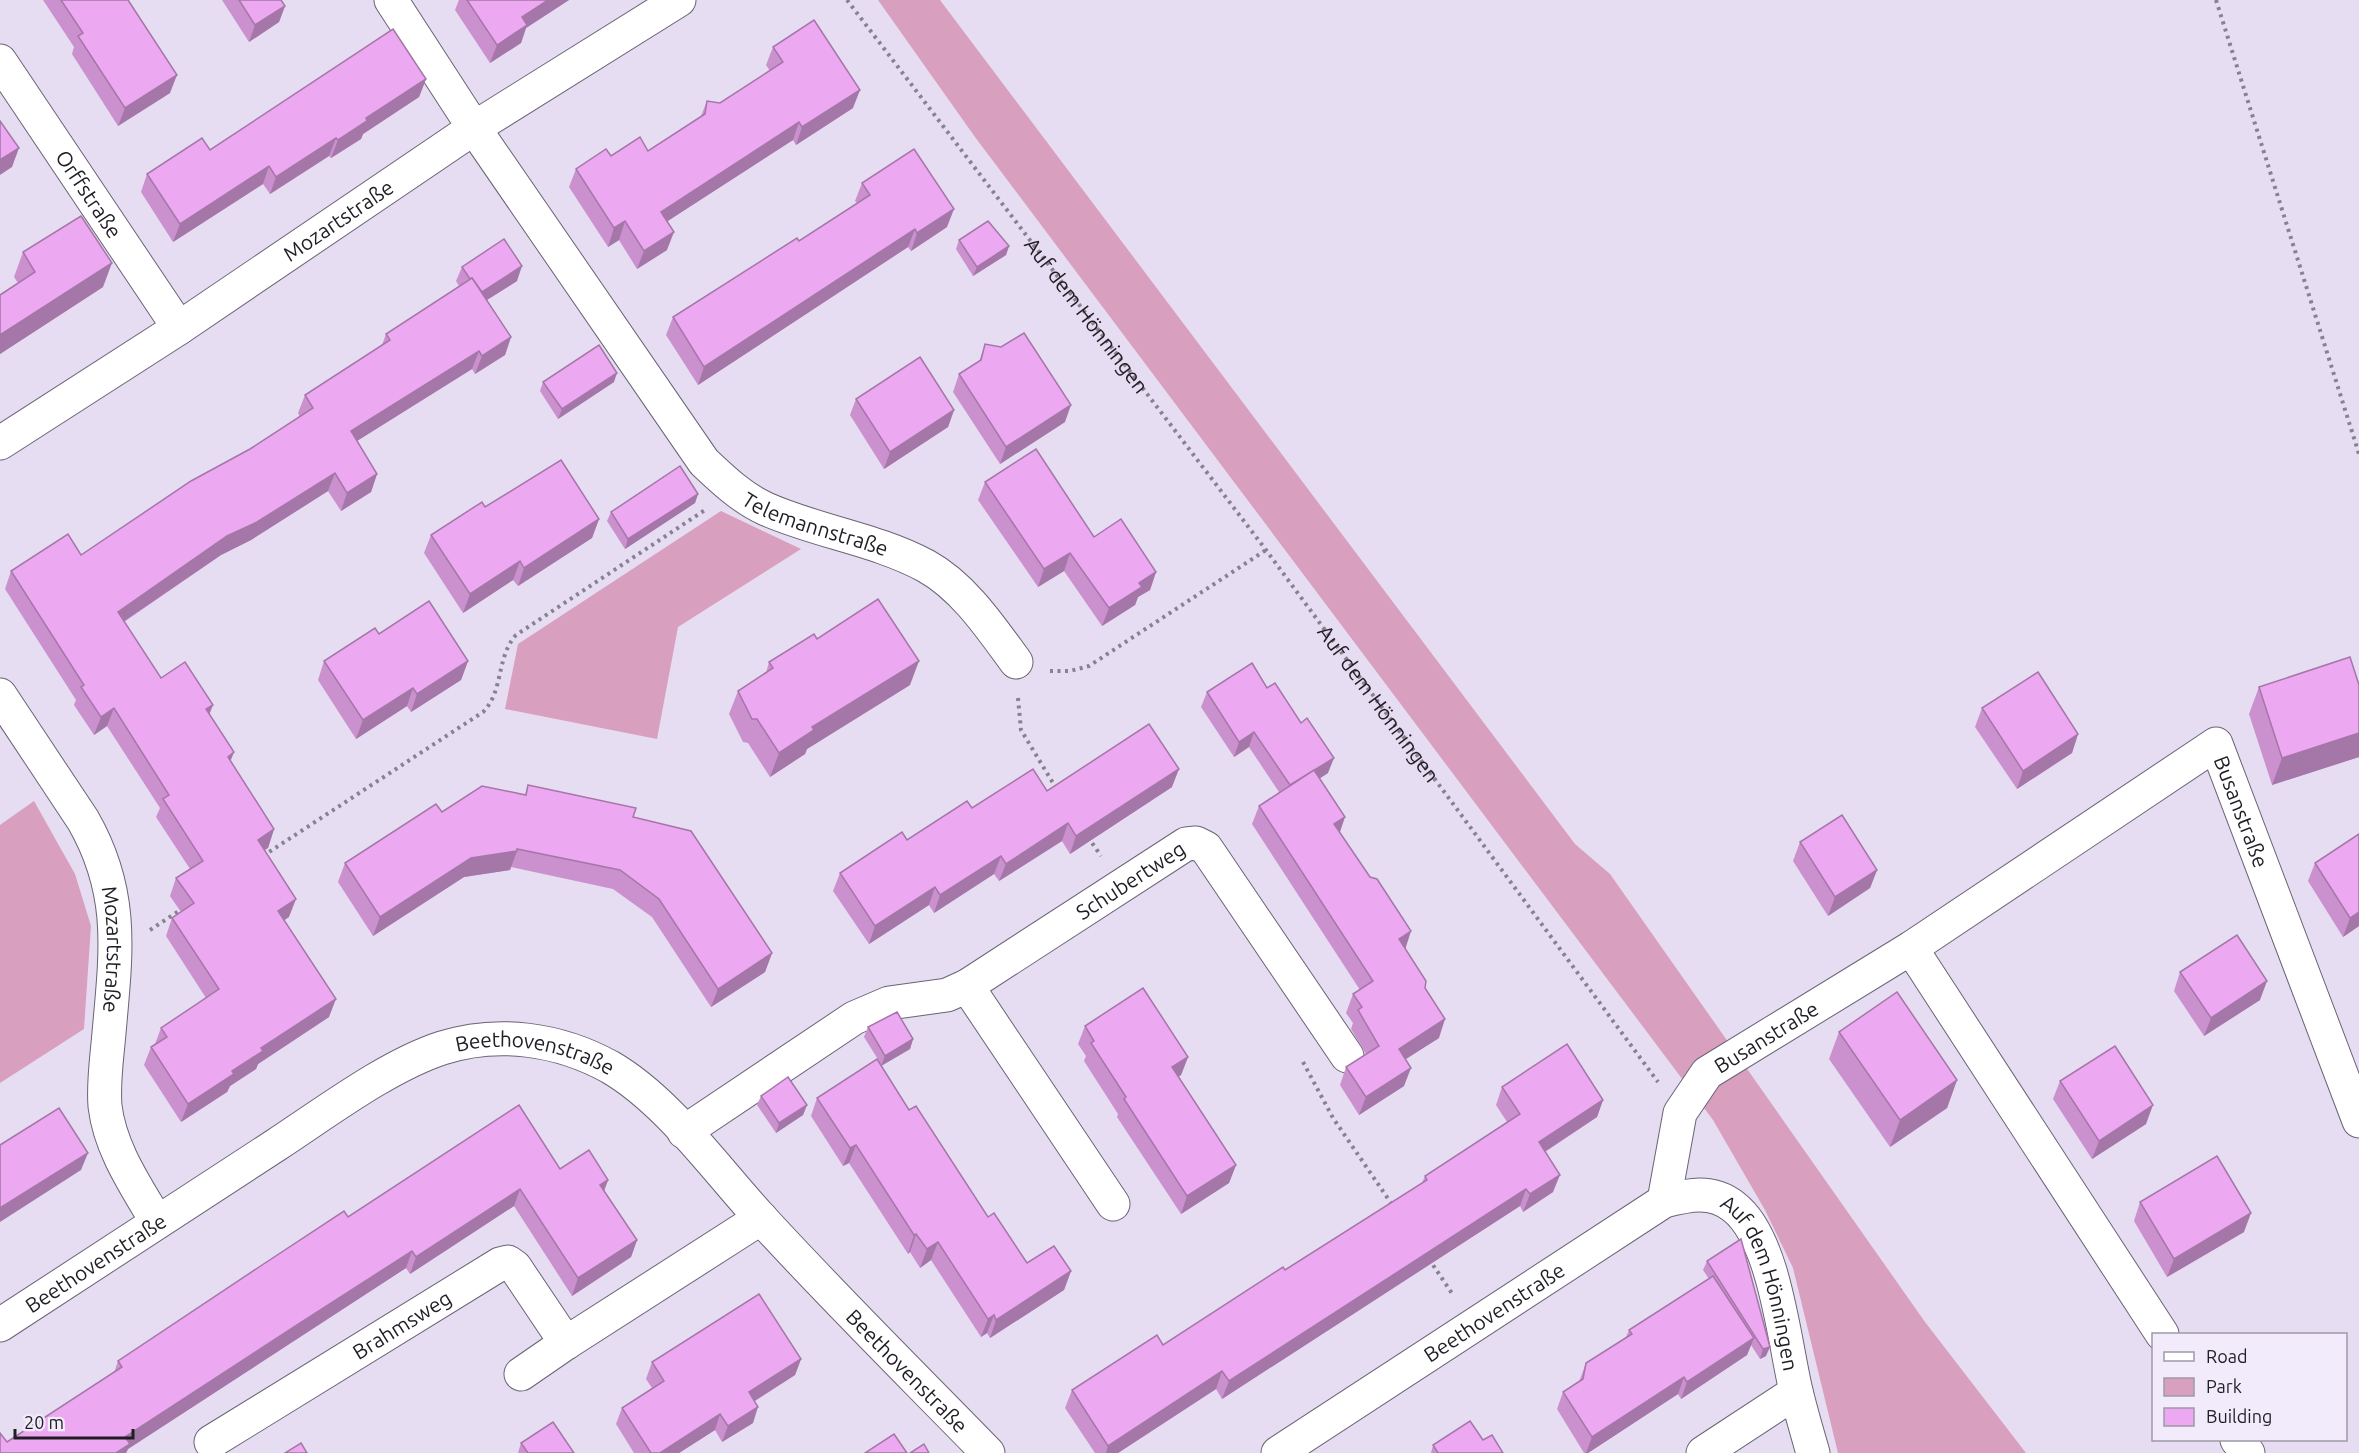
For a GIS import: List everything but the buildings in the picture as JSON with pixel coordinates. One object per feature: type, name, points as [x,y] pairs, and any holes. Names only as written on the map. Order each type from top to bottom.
[{"type":"street","name":"Telemannstraße","points":[[391,0],[474,128],[704,462],[735,490],[767,509],[898,553],[927,566],[951,584],[1016,662]]},
{"type":"street","name":"Mozartstraße","points":[[0,443],[179,328],[474,128],[679,0]]},
{"type":"street","name":"Orffstraße","points":[[0,61],[179,328]]},
{"type":"street","name":"Mozartstraße","points":[[0,695],[94,838],[110,886],[116,916],[117,952],[105,1078],[105,1107],[119,1156],[157,1222]]},
{"type":"street","name":"Busanstraße","points":[[1664,1202],[1680,1113],[1707,1073],[1911,948],[2216,744],[2359,1121]]},
{"type":"street","name":"Schubertweg","points":[[684,1132],[854,1018],[889,1003],[947,994],[967,986],[1186,844],[1196,843],[1206,848],[1347,1056]]},
{"type":"street","points":[[1911,948],[2161,1333]]},
{"type":"street","points":[[967,986],[1113,1204]]},
{"type":"street","name":"Beethovenstraße","points":[[0,1325],[378,1080],[440,1048],[460,1043],[516,1039],[547,1042],[572,1049],[614,1070],[638,1088],[684,1132],[761,1218],[988,1453]]},
{"type":"street","name":"Beethovenstraße","points":[[1278,1453],[1664,1202],[1700,1194],[1719,1198]]},
{"type":"street","name":"Auf dem Hönningen","points":[[1719,1198],[1744,1216],[1757,1238],[1772,1280],[1796,1392],[1813,1453]]},
{"type":"street","points":[[521,1374],[761,1218]]},
{"type":"street","name":"Brahmsweg","points":[[211,1442],[501,1264],[508,1262],[515,1267],[566,1343]]},
{"type":"street","points":[[1703,1453],[1796,1392]]},
{"type":"street","points":[[2237,1441],[2248,1453]]},
{"type":"path","name":"Auf dem Hönningen","points":[[847,0],[1266,549],[1680,1113]]},
{"type":"path","points":[[2216,0],[2359,454]]},
{"type":"path","points":[[255,861],[483,712],[496,696],[506,654],[516,635],[735,490]]},
{"type":"path","points":[[1062,797],[1021,730],[1016,662],[1049,671],[1070,671],[1089,666],[1266,549]]},
{"type":"path","points":[[1082,827],[1121,886]]},
{"type":"path","points":[[117,952],[186,907]]},
{"type":"path","points":[[1299,1053],[1333,1118],[1399,1216]]},
{"type":"path","points":[[1425,1253],[1474,1326]]},
{"type":"green space","points":[[878,0],[940,0],[1575,844],[1610,874],[1925,1322],[2026,1453],[1838,1453],[1793,1268],[1765,1210],[1713,1120],[975,137]]},
{"type":"green space","points":[[721,511],[801,549],[678,627],[657,739],[505,709],[518,644]]},
{"type":"green space","points":[[34,801],[75,874],[91,926],[84,1029],[0,1083],[0,825]]}]
